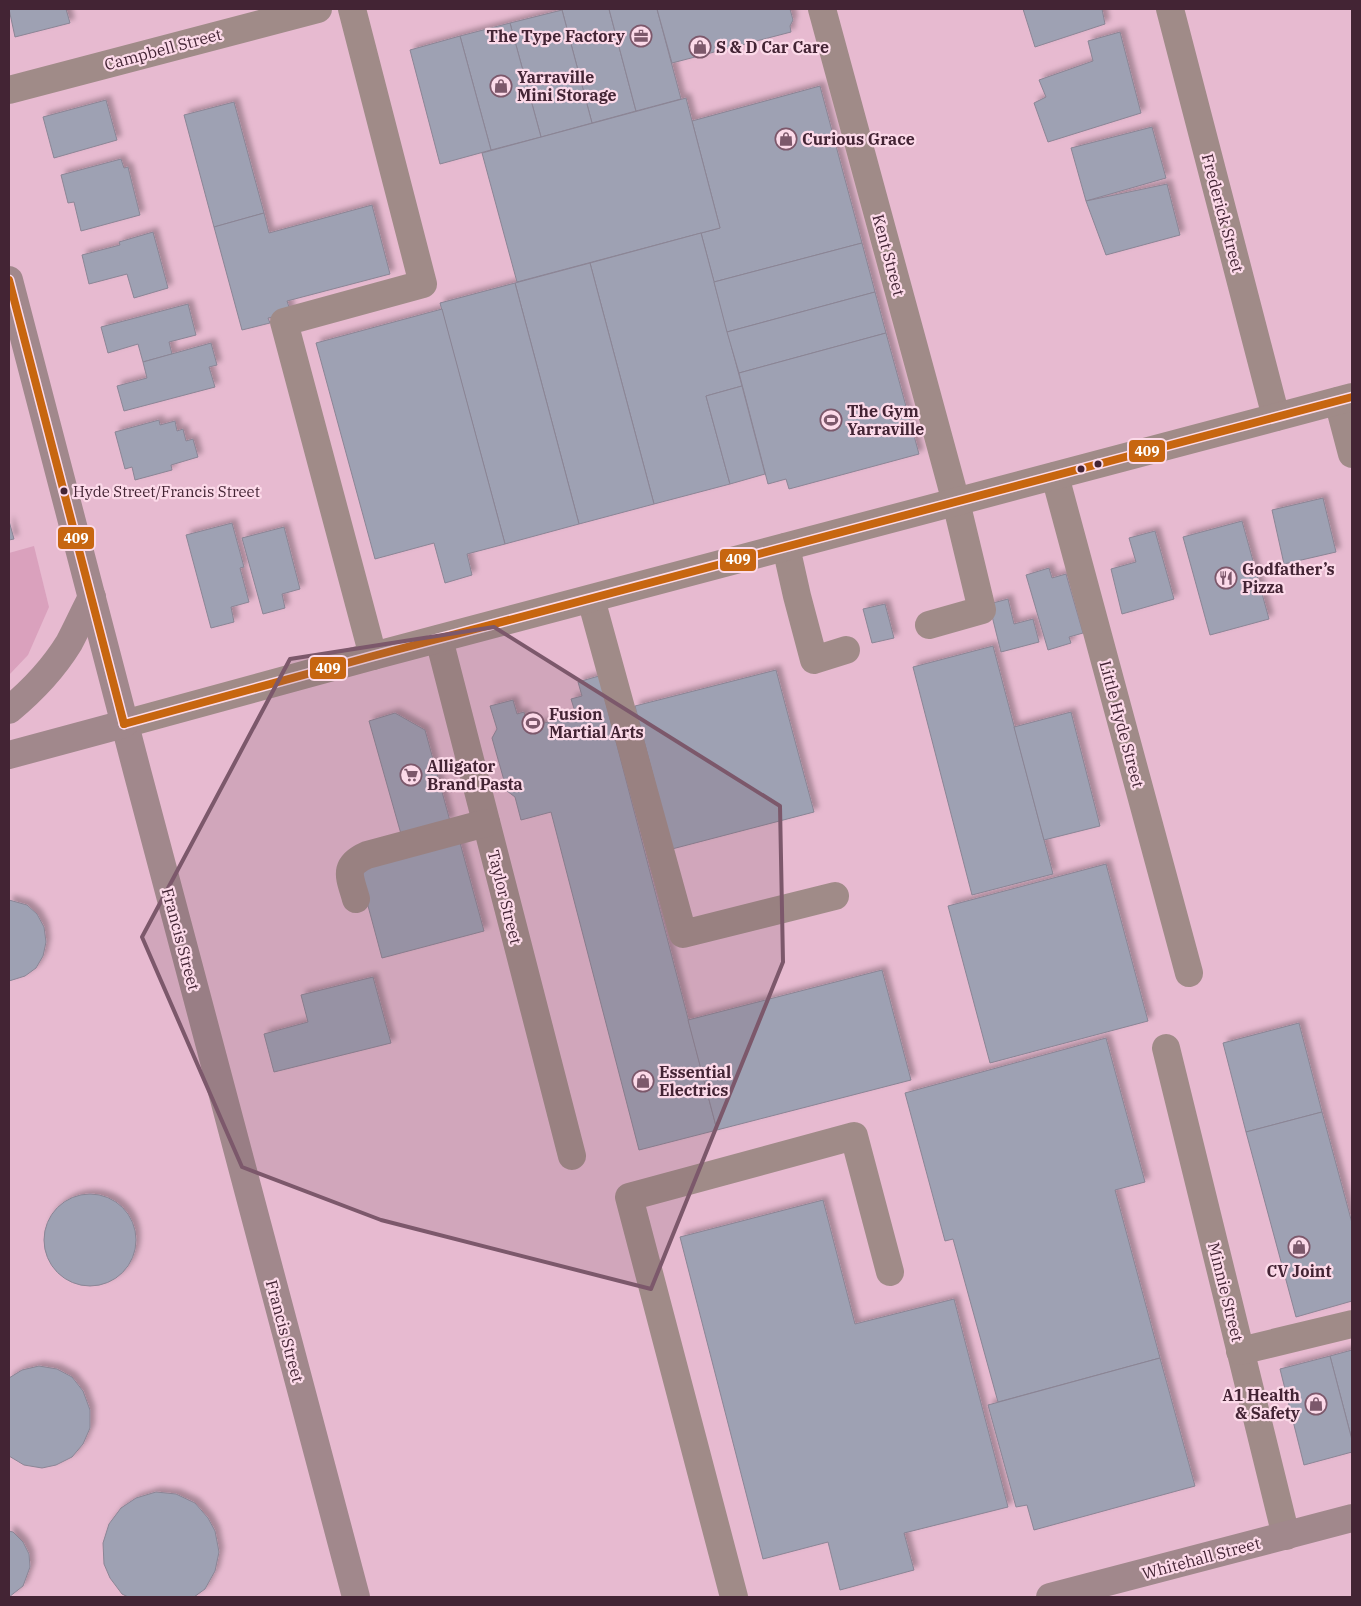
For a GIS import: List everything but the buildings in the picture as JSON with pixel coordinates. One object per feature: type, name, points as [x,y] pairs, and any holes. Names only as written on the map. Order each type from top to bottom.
[{"type":"main road","name":"Francis Street","points":[[9,280],[124,724],[356,1597]]},
{"type":"main road","points":[[9,710],[25,697],[50,670],[69,643],[92,597]]},
{"type":"main road","points":[[9,755],[124,724]]},
{"type":"main road","name":"Whitehall Street","points":[[1050,1597],[1352,1518]]},
{"type":"street","name":"Campbell Street","points":[[9,90],[317,9]]},
{"type":"street","points":[[352,9],[423,284],[284,322],[373,656]]},
{"type":"street","name":"Kent Street","points":[[822,9],[956,502],[982,610],[929,625]]},
{"type":"street","name":"Frederick Street","points":[[1170,9],[1276,417]]},
{"type":"street","points":[[124,724],[373,656],[1345,399],[1352,454]]},
{"type":"street","name":"Little Hyde Street","points":[[1055,476],[1189,973]]},
{"type":"street","points":[[786,547],[814,660],[846,650]]},
{"type":"street","points":[[591,599],[684,934],[835,896]]},
{"type":"street","name":"Taylor Street","points":[[439,639],[572,1156]]},
{"type":"street","points":[[356,899],[349,874],[350,866],[356,860],[366,855],[486,823]]},
{"type":"street","name":"Minnie Street","points":[[1166,1048],[1286,1536]]},
{"type":"street","points":[[734,1597],[629,1197],[854,1136],[890,1272]]},
{"type":"street","points":[[1240,1351],[1352,1324]]},
{"type":"highlighted area","points":[[494,627],[780,806],[783,962],[651,1289],[381,1220],[242,1167],[142,937],[290,659]]},
{"type":"shaded area","points":[[34,546],[49,607],[28,655],[9,675],[9,553]]},
{"type":"transit line","name":"409","points":[[9,280],[124,724]]},
{"type":"transit line","name":"409","points":[[124,724],[373,656],[1352,397]]},
{"type":"place","name":"The Type Factory","points":[[641,36]]},
{"type":"place","name":"S & D Car Care","points":[[700,47]]},
{"type":"place","name":"Yarraville Mini Storage","points":[[501,86]]},
{"type":"place","name":"Curious Grace","points":[[786,139]]},
{"type":"place","name":"The Gym Yarraville","points":[[831,420]]},
{"type":"place","name":"Hyde Street/Francis Street","points":[[64,491]]},
{"type":"place","name":"Godfather’s Pizza","points":[[1226,578]]},
{"type":"place","name":"Fusion Martial Arts","points":[[533,723]]},
{"type":"place","name":"Alligator Brand Pasta","points":[[411,775]]},
{"type":"place","name":"Essential Electrics","points":[[643,1081]]},
{"type":"place","name":"CV Joint","points":[[1299,1247]]},
{"type":"place","name":"A1 Health & Safety","points":[[1316,1404]]}]
